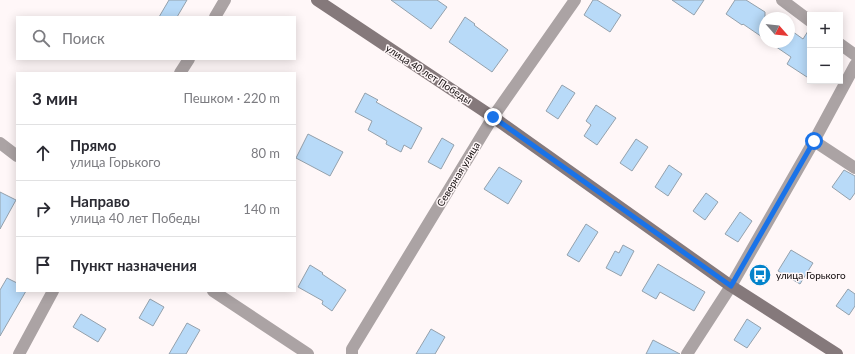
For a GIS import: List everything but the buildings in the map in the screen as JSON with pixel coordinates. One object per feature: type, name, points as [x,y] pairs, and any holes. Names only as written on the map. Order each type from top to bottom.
[{"type":"main road","name":"улица 40 лет Победы","points":[[317,0],[493,117],[731,286],[837,354]]},
{"type":"street","points":[[216,16],[225,0]]},
{"type":"street","name":"Северная улица","points":[[352,354],[352,349],[493,117],[575,0]]},
{"type":"street","points":[[782,0],[807,19]]},
{"type":"street","points":[[843,46],[855,55]]},
{"type":"street","points":[[181,72],[188,60]]},
{"type":"street","points":[[687,354],[731,286],[814,141],[855,65]]},
{"type":"street","points":[[814,141],[855,168]]},
{"type":"street","points":[[0,143],[16,155]]},
{"type":"street","points":[[18,354],[52,292]]},
{"type":"street","points":[[215,292],[308,354]]},
{"type":"place","name":"улица Горького","points":[[760,275]]},
{"type":"route","points":[[493,117],[731,286],[814,141]]}]
